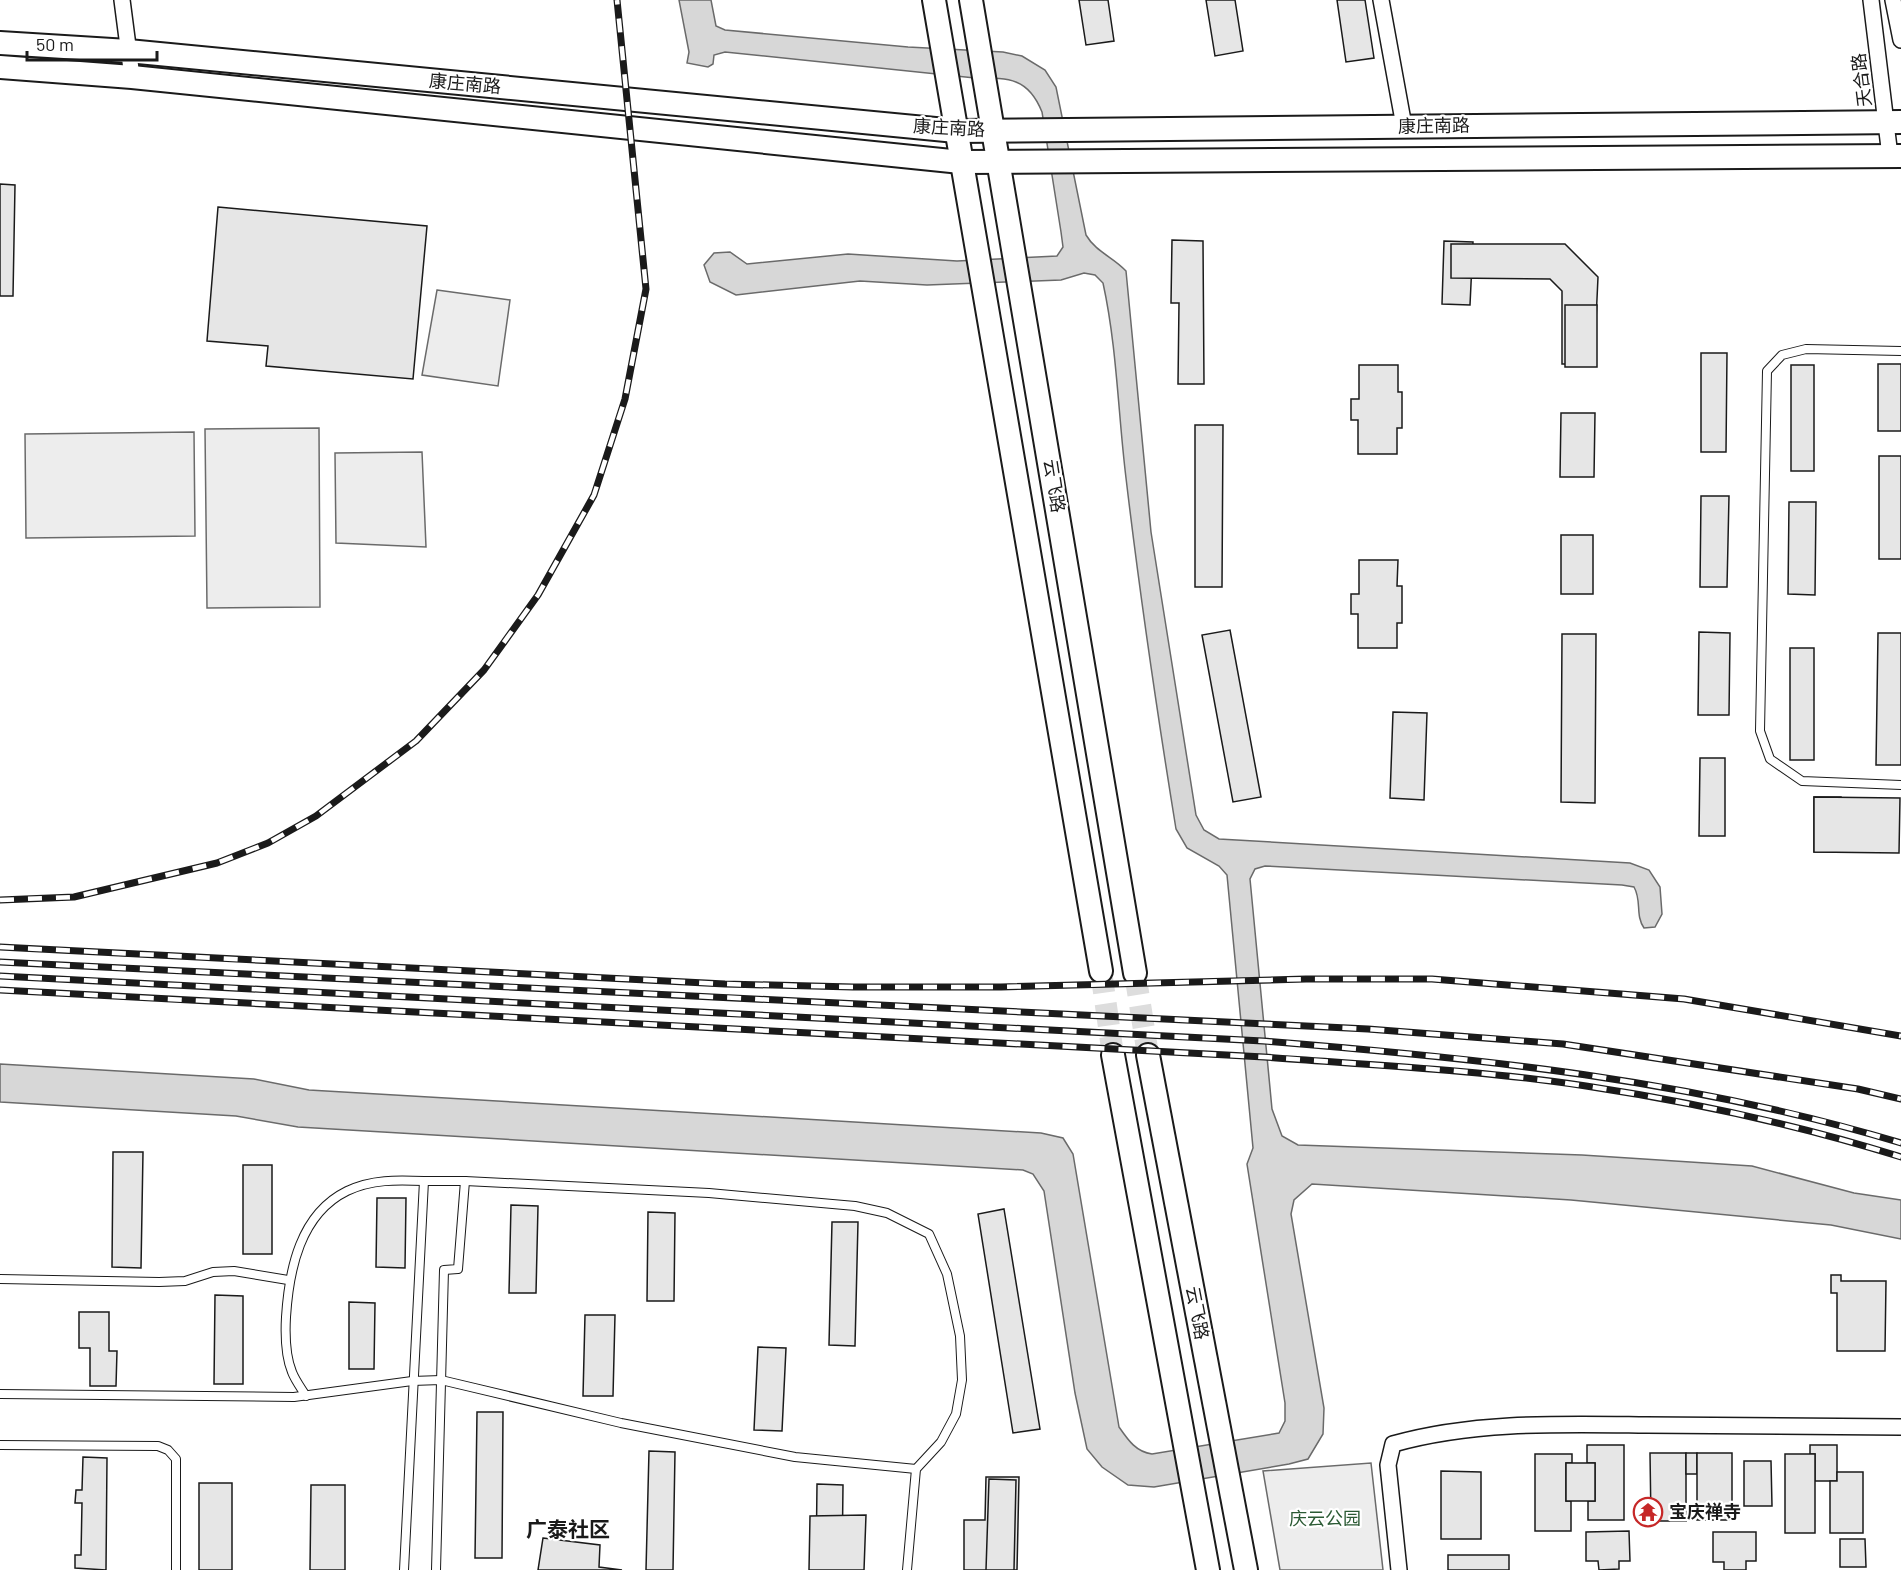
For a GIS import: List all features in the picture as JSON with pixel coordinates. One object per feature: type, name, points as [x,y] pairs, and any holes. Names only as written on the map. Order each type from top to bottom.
[{"type":"main road","name":"云飞路","points":[[934,0],[1101,971]]},
{"type":"main road","name":"云飞路","points":[[972,0],[1135,973]]},
{"type":"main road","name":"康庄南路","points":[[0,43],[128,51],[956,131],[1894,122]]},
{"type":"main road","name":"康庄南路","points":[[0,67],[132,77],[962,162],[1896,156]]},
{"type":"main road","name":"云飞路","points":[[1113,1055],[1208,1570]]},
{"type":"main road","name":"云飞路","points":[[1148,1055],[1246,1570]]},
{"type":"street","points":[[122,0],[132,77]]},
{"type":"street","points":[[1381,0],[1404,126]]},
{"type":"street","name":"天合路","points":[[1871,0],[1894,122],[1896,156]]},
{"type":"street","points":[[1893,0],[1901,40]]},
{"type":"street","points":[[1399,1570],[1388,1465],[1393,1444],[1414,1438],[1474,1429],[1556,1424],[1901,1427]]},
{"type":"lane","points":[[1901,351],[1806,349],[1782,355],[1767,371],[1760,731],[1770,759],[1802,781],[1901,785]]},
{"type":"lane","points":[[306,1396],[292,1372],[285,1341],[288,1280],[298,1246],[327,1205],[347,1191],[380,1180],[465,1181],[709,1193],[855,1206],[887,1213],[929,1234],[947,1274],[960,1336],[962,1380],[956,1414],[941,1442],[916,1469],[907,1570]]},
{"type":"lane","points":[[404,1570],[424,1181]]},
{"type":"lane","points":[[436,1570],[444,1270],[458,1269],[465,1181]]},
{"type":"lane","points":[[0,1279],[159,1282],[185,1281],[213,1272],[234,1271],[288,1280]]},
{"type":"lane","points":[[0,1394],[306,1396],[412,1381],[441,1380],[621,1423],[795,1457],[916,1469]]},
{"type":"lane","points":[[0,1445],[158,1446],[168,1450],[176,1459],[176,1570]]},
{"type":"shaded area","points":[[679,0],[711,0],[716,26],[725,30],[908,47],[1003,52],[1022,56],[1045,70],[1056,87],[1086,235],[1095,246],[1126,271],[1151,532],[1196,815],[1204,830],[1219,839],[1630,863],[1649,870],[1660,887],[1662,914],[1655,927],[1644,928],[1634,887],[1622,885],[1265,866],[1255,869],[1250,879],[1272,1109],[1282,1136],[1298,1145],[1582,1155],[1752,1166],[1854,1193],[1901,1200],[1901,1239],[1831,1225],[1571,1200],[1312,1184],[1294,1200],[1291,1214],[1324,1408],[1323,1434],[1308,1459],[1154,1487],[1128,1485],[1102,1467],[1087,1449],[1075,1393],[1044,1191],[1033,1174],[1023,1170],[298,1127],[236,1116],[0,1102],[0,1064],[254,1079],[309,1090],[1041,1133],[1063,1138],[1073,1154],[1119,1427],[1133,1445],[1152,1454],[1279,1433],[1285,1421],[1285,1403],[1247,1164],[1253,1148],[1227,875],[1219,866],[1187,848],[1176,829],[1137,566],[1114,356],[1103,283],[1095,275],[1084,273],[1061,280],[927,285],[860,281],[736,295],[710,282],[704,265],[714,253],[730,252],[747,264],[848,254],[957,261],[1057,256],[1063,247],[1042,112],[1036,100],[1023,86],[997,78],[975,78],[725,52],[714,55],[713,64],[708,67],[687,63],[689,52]]},
{"type":"shaded area","points":[[437,290],[510,300],[498,386],[422,375]]},
{"type":"shaded area","points":[[319,428],[320,607],[207,608],[205,429]]},
{"type":"shaded area","points":[[194,432],[195,536],[26,538],[25,434]]},
{"type":"shaded area","points":[[422,452],[426,547],[336,543],[335,453]]},
{"type":"shaded area","name":"庆云公园","points":[[1371,1463],[1383,1570],[1280,1570],[1263,1471]]},
{"type":"building","points":[[1079,0],[1108,0],[1114,41],[1086,45]]},
{"type":"building","points":[[1206,0],[1235,0],[1243,51],[1215,56]]},
{"type":"building","points":[[1337,0],[1365,0],[1374,58],[1346,62]]},
{"type":"building","points":[[0,184],[15,185],[13,296],[0,296]]},
{"type":"building","points":[[218,207],[427,226],[413,379],[266,366],[268,346],[207,341]]},
{"type":"building","points":[[1172,240],[1203,241],[1204,384],[1178,384],[1179,303],[1171,303]]},
{"type":"building","points":[[1444,241],[1473,242],[1470,305],[1442,304]]},
{"type":"building","points":[[1451,244],[1565,244],[1598,277],[1594,364],[1562,364],[1562,291],[1550,279],[1451,278]]},
{"type":"building","points":[[1565,305],[1597,305],[1597,367],[1565,367]]},
{"type":"building","points":[[1701,353],[1727,353],[1726,452],[1701,452]]},
{"type":"building","points":[[1878,364],[1901,364],[1901,431],[1878,431]]},
{"type":"building","points":[[1359,365],[1398,365],[1398,392],[1402,392],[1402,428],[1397,428],[1397,454],[1358,454],[1358,420],[1351,420],[1351,399],[1359,399]]},
{"type":"building","points":[[1791,365],[1814,365],[1814,471],[1791,471]]},
{"type":"building","points":[[1561,413],[1595,413],[1594,477],[1560,477]]},
{"type":"building","points":[[1195,425],[1223,425],[1222,587],[1195,587]]},
{"type":"building","points":[[1879,456],[1901,456],[1901,559],[1879,559]]},
{"type":"building","points":[[1701,496],[1729,496],[1727,587],[1700,587]]},
{"type":"building","points":[[1789,502],[1816,502],[1815,595],[1788,594]]},
{"type":"building","points":[[1561,535],[1593,535],[1593,594],[1561,594]]},
{"type":"building","points":[[1359,560],[1398,560],[1397,586],[1402,586],[1402,623],[1397,623],[1397,648],[1358,648],[1358,614],[1351,614],[1351,594],[1359,594]]},
{"type":"building","points":[[1230,630],[1261,797],[1233,802],[1202,635]]},
{"type":"building","points":[[1699,632],[1730,633],[1729,715],[1698,715]]},
{"type":"building","points":[[1878,633],[1901,633],[1901,765],[1876,765]]},
{"type":"building","points":[[1562,634],[1596,634],[1595,803],[1561,802]]},
{"type":"building","points":[[1790,648],[1814,648],[1814,760],[1790,760]]},
{"type":"building","points":[[1393,712],[1427,713],[1424,800],[1390,798]]},
{"type":"building","points":[[1700,758],[1725,758],[1725,836],[1699,836]]},
{"type":"building","points":[[1814,797],[1841,797],[1840,852],[1814,852]]},
{"type":"building","points":[[1814,797],[1900,798],[1899,853],[1814,852]]},
{"type":"building","points":[[113,1152],[143,1152],[141,1268],[112,1267]]},
{"type":"building","points":[[243,1165],[272,1165],[272,1254],[243,1254]]},
{"type":"building","points":[[377,1198],[406,1198],[405,1268],[376,1267]]},
{"type":"building","points":[[511,1205],[538,1206],[536,1293],[509,1293]]},
{"type":"building","points":[[1004,1209],[1040,1429],[1013,1433],[978,1214]]},
{"type":"building","points":[[648,1212],[675,1213],[674,1301],[647,1301]]},
{"type":"building","points":[[832,1222],[858,1222],[855,1346],[829,1345]]},
{"type":"building","points":[[1831,1275],[1841,1275],[1841,1281],[1886,1281],[1885,1351],[1837,1351],[1837,1293],[1831,1293]]},
{"type":"building","points":[[215,1295],[243,1296],[243,1384],[214,1384]]},
{"type":"building","points":[[349,1302],[375,1303],[374,1369],[349,1369]]},
{"type":"building","points":[[79,1312],[109,1312],[109,1351],[117,1351],[116,1386],[90,1386],[90,1348],[79,1348]]},
{"type":"building","points":[[585,1315],[615,1315],[613,1396],[583,1396]]},
{"type":"building","points":[[758,1347],[786,1348],[782,1431],[754,1430]]},
{"type":"building","points":[[477,1412],[503,1412],[502,1558],[475,1558]]},
{"type":"building","points":[[1587,1445],[1624,1445],[1624,1520],[1588,1520],[1588,1501],[1595,1501],[1595,1463],[1587,1463]]},
{"type":"building","points":[[1810,1445],[1837,1445],[1837,1481],[1815,1481],[1815,1454],[1810,1454]]},
{"type":"building","points":[[649,1451],[675,1452],[673,1570],[646,1570]]},
{"type":"building","points":[[1650,1453],[1686,1453],[1686,1521],[1651,1521]]},
{"type":"building","points":[[1686,1453],[1697,1453],[1697,1474],[1686,1474]]},
{"type":"building","points":[[1697,1453],[1732,1453],[1732,1520],[1697,1520]]},
{"type":"building","points":[[1535,1454],[1572,1454],[1572,1463],[1566,1463],[1566,1501],[1571,1501],[1571,1531],[1535,1531]]},
{"type":"building","points":[[1785,1454],[1815,1454],[1815,1533],[1785,1533]]},
{"type":"building","points":[[83,1457],[107,1458],[106,1570],[75,1568],[75,1555],[81,1555],[82,1503],[75,1503],[76,1490],[82,1490]]},
{"type":"building","points":[[1744,1461],[1771,1461],[1772,1506],[1744,1506]]},
{"type":"building","points":[[1566,1463],[1595,1463],[1595,1501],[1566,1501]]},
{"type":"building","points":[[1441,1471],[1481,1472],[1481,1539],[1441,1539]]},
{"type":"building","points":[[1837,1472],[1863,1472],[1863,1533],[1830,1533],[1830,1481],[1837,1481]]},
{"type":"building","points":[[986,1477],[1019,1477],[1017,1570],[964,1570],[964,1520],[985,1520]]},
{"type":"building","points":[[989,1479],[1016,1480],[1014,1570],[986,1570]]},
{"type":"building","points":[[199,1483],[232,1483],[232,1570],[199,1570]]},
{"type":"building","points":[[817,1484],[843,1485],[842,1570],[816,1570]]},
{"type":"building","points":[[311,1485],[345,1485],[345,1570],[310,1570]]},
{"type":"building","points":[[866,1515],[864,1570],[809,1570],[810,1516]]},
{"type":"building","points":[[1629,1531],[1630,1561],[1619,1561],[1619,1569],[1599,1570],[1598,1561],[1586,1561],[1586,1532]]},
{"type":"building","points":[[1713,1532],[1756,1532],[1756,1561],[1746,1561],[1746,1570],[1724,1570],[1724,1562],[1713,1562]]},
{"type":"building","points":[[543,1538],[600,1545],[599,1567],[622,1570],[538,1570]]},
{"type":"building","points":[[1840,1539],[1865,1539],[1866,1567],[1840,1567]]},
{"type":"building","points":[[1448,1555],[1509,1555],[1509,1570],[1448,1570]]},
{"type":"tunnel","points":[[1101,971],[1113,1055]]},
{"type":"tunnel","points":[[1135,973],[1148,1055]]},
{"type":"railway","points":[[0,900],[74,897],[217,863],[268,843],[316,816],[416,741],[484,670],[538,595],[594,495],[625,399],[646,289],[617,0]]},
{"type":"railway","points":[[0,947],[725,984],[853,987],[1001,987],[1306,979],[1432,979],[1684,999],[1901,1036]]},
{"type":"railway","points":[[0,962],[1368,1029],[1563,1044],[1858,1089],[1901,1099]]},
{"type":"railway","points":[[0,976],[1263,1041],[1424,1055],[1505,1064],[1664,1088],[1823,1121],[1901,1143]]},
{"type":"railway","points":[[0,990],[1264,1057],[1466,1072],[1546,1080],[1666,1099],[1784,1125],[1901,1157]]},
{"type":"place","name":"宝庆禅寺","points":[[1648,1512]]},
{"type":"district","name":"广泰社区","points":[[568,1530]]}]
